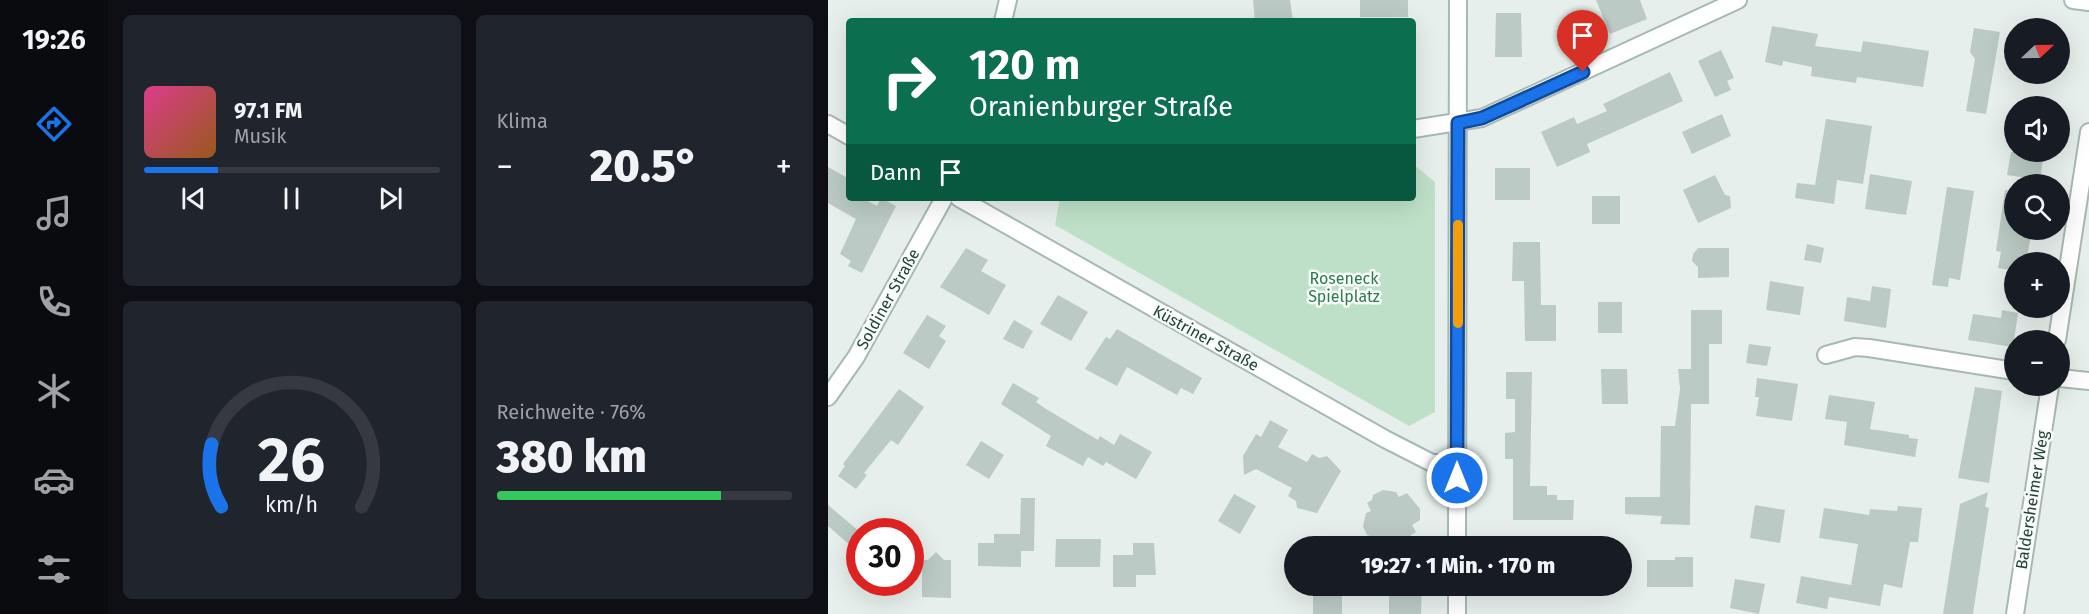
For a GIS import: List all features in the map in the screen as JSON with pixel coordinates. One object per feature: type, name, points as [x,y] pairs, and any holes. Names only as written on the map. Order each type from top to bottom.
[{"type":"street","points":[[1004,18],[1008,0]]},
{"type":"street","points":[[1457,536],[1458,0]]},
{"type":"street","points":[[1416,129],[1458,123],[1491,114],[1738,0]]},
{"type":"street","points":[[2073,0],[2089,2]]},
{"type":"street","points":[[828,124],[846,134]]},
{"type":"street","points":[[2059,330],[2089,132]]},
{"type":"street","name":"Soldiner Straße","points":[[828,397],[861,347],[942,201]]},
{"type":"street","name":"Küstriner Straße","points":[[964,201],[1432,463],[1457,463]]},
{"type":"street","points":[[1826,355],[1855,347],[1869,348],[2004,369]]},
{"type":"street","points":[[2070,379],[2089,381]]},
{"type":"street","name":"Baldersheimer Weg","points":[[2015,614],[2048,396]]},
{"type":"street","points":[[1457,596],[1457,614]]},
{"type":"green space","name":"Roseneck Spielplatz","points":[[1416,166],[1435,182],[1435,412],[1409,426],[1055,225],[1059,201],[1416,201]]},
{"type":"building","points":[[1253,0],[1290,0],[1293,18],[1255,18]]},
{"type":"building","points":[[1360,0],[1408,0],[1408,17],[1360,17]]},
{"type":"building","points":[[1596,0],[1640,0],[1647,19],[1610,34]]},
{"type":"building","points":[[1496,13],[1521,13],[1522,57],[1495,57]]},
{"type":"building","points":[[1772,26],[1818,34],[1815,46],[1861,52],[1863,41],[1929,51],[1923,87],[1857,77],[1856,83],[1811,76],[1812,67],[1783,61],[1782,66],[1765,62]]},
{"type":"building","points":[[1974,28],[2000,32],[1986,114],[1966,111],[1975,59],[1970,52]]},
{"type":"building","points":[[1721,50],[1734,78],[1727,81],[1731,90],[1715,97],[1698,61]]},
{"type":"building","points":[[1670,72],[1683,101],[1587,144],[1590,152],[1557,167],[1541,132],[1574,117],[1577,124],[1607,111],[1603,104]]},
{"type":"building","points":[[1722,114],[1731,136],[1692,154],[1682,132]]},
{"type":"building","points":[[1826,119],[1872,126],[1863,184],[1837,180],[1834,204],[1795,198],[1797,183],[1815,185]]},
{"type":"building","points":[[2009,162],[2043,162],[2041,174],[2007,174]]},
{"type":"building","points":[[828,167],[846,177],[846,201],[868,201],[877,206],[880,201],[887,201],[896,206],[862,273],[848,266],[851,261],[840,254],[856,219],[828,203]]},
{"type":"building","points":[[1495,168],[1530,168],[1530,200],[1495,200]]},
{"type":"building","points":[[1870,174],[1912,181],[1906,215],[1865,209]]},
{"type":"building","points":[[1715,175],[1725,195],[1730,196],[1731,208],[1698,223],[1683,190]]},
{"type":"building","points":[[1947,187],[1974,191],[1960,280],[1949,278],[1948,287],[1932,285]]},
{"type":"building","points":[[1592,196],[1620,196],[1620,224],[1592,224]]},
{"type":"building","points":[[2004,197],[2004,240],[2030,240],[2028,252],[2004,252],[2004,269],[1998,268],[2001,252],[1996,251]]},
{"type":"building","points":[[1513,242],[1540,242],[1541,305],[1556,305],[1556,341],[1525,341],[1524,281],[1512,281]]},
{"type":"building","points":[[1807,244],[1824,248],[1821,263],[1804,260]]},
{"type":"building","points":[[966,248],[988,260],[981,271],[1006,285],[989,315],[940,287]]},
{"type":"building","points":[[1698,248],[1729,248],[1729,277],[1698,278],[1698,267],[1692,261],[1693,254]]},
{"type":"building","points":[[1770,281],[1804,287],[1800,315],[1766,310]]},
{"type":"building","points":[[1872,286],[1891,289],[1886,328],[1844,321],[1847,297],[1870,301]]},
{"type":"building","points":[[1058,295],[1088,312],[1071,341],[1040,324]]},
{"type":"building","points":[[1598,302],[1622,302],[1622,333],[1598,333]]},
{"type":"building","points":[[1691,310],[1722,310],[1722,344],[1709,344],[1709,404],[1691,404],[1690,525],[1660,524],[1662,516],[1625,514],[1625,497],[1660,497],[1661,426],[1675,426],[1680,389],[1678,369],[1691,369]]},
{"type":"building","points":[[2002,310],[2004,310],[2004,318],[2017,318],[2016,330],[2004,330],[2004,346],[1968,340],[1973,314],[2001,318]]},
{"type":"building","points":[[927,315],[946,326],[939,336],[946,341],[929,369],[903,353]]},
{"type":"building","points":[[1014,320],[1033,331],[1023,349],[1003,339]]},
{"type":"building","points":[[1117,329],[1202,378],[1193,394],[1181,388],[1177,395],[1127,367],[1117,386],[1085,369],[1106,337],[1110,339]]},
{"type":"building","points":[[1749,344],[1771,347],[1767,366],[1746,363]]},
{"type":"building","points":[[1601,369],[1627,369],[1628,404],[1602,404]]},
{"type":"building","points":[[1506,372],[1532,372],[1530,486],[1547,486],[1547,495],[1557,495],[1557,500],[1574,500],[1573,520],[1513,520],[1513,459],[1505,459],[1505,433],[1515,432],[1515,399],[1506,399]]},
{"type":"building","points":[[1757,378],[1798,384],[1792,421],[1756,416],[1759,397],[1755,397]]},
{"type":"building","points":[[1013,383],[1039,398],[1036,402],[1046,409],[1098,440],[1100,436],[1114,445],[1120,434],[1152,452],[1136,479],[1106,462],[1103,466],[1088,457],[1083,466],[1046,446],[1051,436],[1001,404]]},
{"type":"building","points":[[1975,387],[2002,391],[1989,483],[1958,478]]},
{"type":"building","points":[[899,389],[924,407],[898,445],[891,440],[864,473],[867,475],[856,489],[838,476],[845,466],[843,464]]},
{"type":"building","points":[[1829,395],[1875,402],[1870,429],[1909,435],[1909,438],[1918,439],[1915,457],[1844,445],[1847,422],[1825,419]]},
{"type":"building","points":[[1270,420],[1288,430],[1278,447],[1307,462],[1312,454],[1319,458],[1327,456],[1341,471],[1317,513],[1297,508],[1296,501],[1288,496],[1292,488],[1256,469],[1244,475],[1243,456],[1256,434],[1261,437]]},
{"type":"building","points":[[981,441],[1004,455],[989,479],[966,465]]},
{"type":"building","points":[[1383,490],[1396,492],[1399,497],[1407,493],[1420,509],[1420,520],[1412,525],[1416,532],[1411,536],[1367,535],[1363,526],[1366,513],[1371,511],[1367,503],[1372,500],[1373,495]]},
{"type":"building","points":[[1988,492],[1985,507],[1989,508],[1973,614],[1943,614],[1960,504]]},
{"type":"building","points":[[1234,494],[1256,506],[1240,534],[1218,521]]},
{"type":"building","points":[[1021,498],[1035,498],[1034,551],[1021,551],[1021,567],[978,566],[978,543],[994,543],[994,534],[1020,534]]},
{"type":"building","points":[[828,505],[846,520],[846,542],[828,526]]},
{"type":"building","points":[[1755,505],[1785,510],[1780,543],[1750,538]]},
{"type":"building","points":[[1898,506],[1922,508],[1918,542],[1910,542],[1902,588],[1884,584],[1880,606],[1829,597],[1827,609],[1796,603],[1801,576],[1851,585],[1858,544],[1819,538],[1824,508],[1869,515],[1870,509],[1897,511]]},
{"type":"building","points":[[1056,539],[1101,539],[1100,567],[1055,567]]},
{"type":"building","points":[[1133,543],[1154,543],[1156,575],[1136,575],[1136,587],[1113,587],[1113,555],[1133,555]]},
{"type":"building","points":[[936,552],[944,560],[951,560],[951,598],[922,597],[924,596],[924,560],[928,560]]},
{"type":"building","points":[[1675,557],[1693,557],[1693,587],[1647,587],[1647,560],[1675,560]]},
{"type":"building","points":[[1735,579],[1765,584],[1759,614],[1730,608]]},
{"type":"building","points":[[1313,596],[1342,596],[1342,614],[1313,614]]},
{"type":"building","points":[[1389,596],[1422,596],[1421,614],[1389,614]]},
{"type":"slow traffic","points":[[1458,225],[1458,323]]},
{"type":"route","points":[[1457,478],[1458,123],[1482,118],[1583,72]]}]
